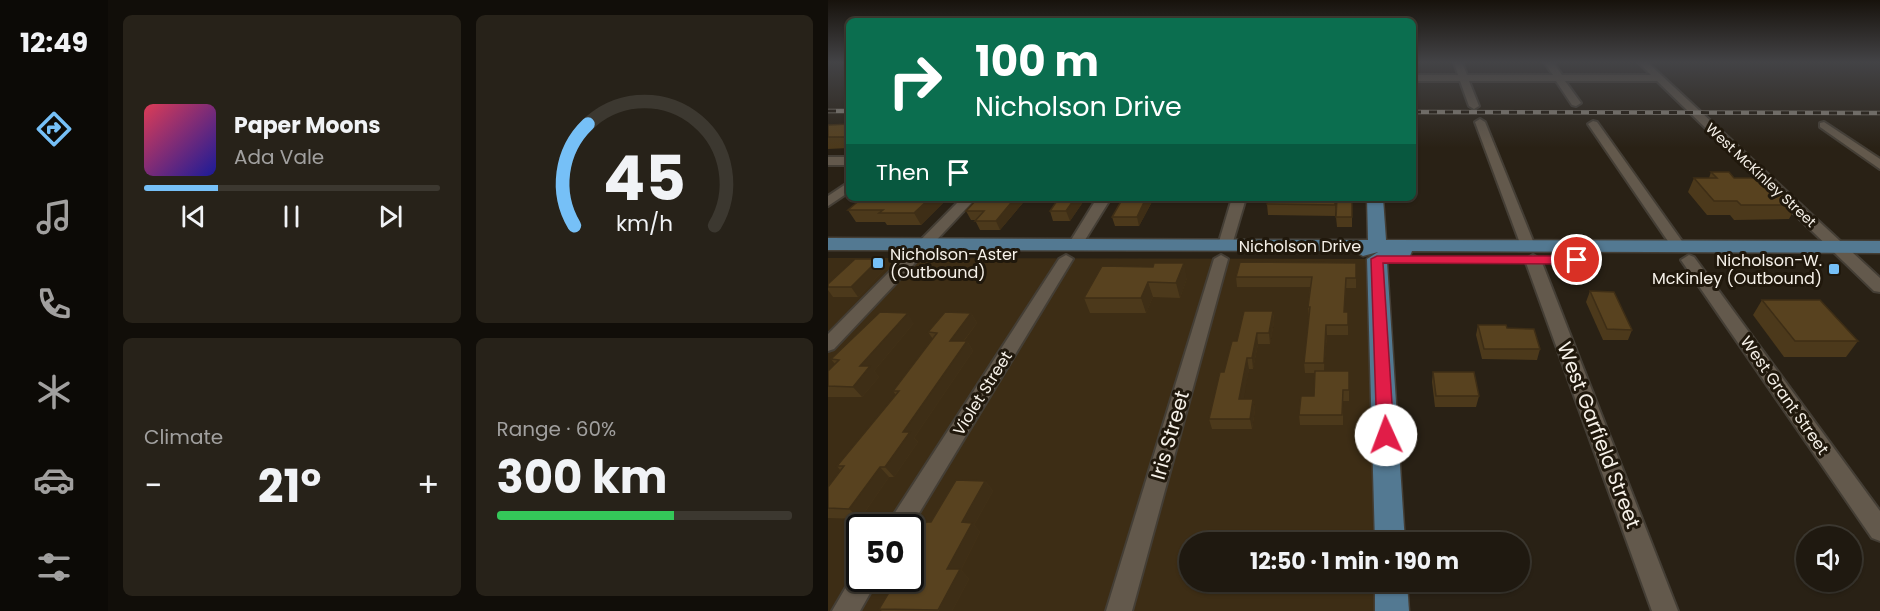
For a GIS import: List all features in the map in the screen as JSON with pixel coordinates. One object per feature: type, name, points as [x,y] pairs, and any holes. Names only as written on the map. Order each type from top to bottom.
[{"type":"main road","points":[[1375,201],[1390,532]]},
{"type":"main road","name":"Nicholson Drive","points":[[828,244],[917,251],[1684,254],[1880,261]]},
{"type":"main road","name":"Nicholson Drive","points":[[1223,252],[1262,259],[1388,254],[1487,246],[1530,253]]},
{"type":"main road","name":"Nicholson Drive","points":[[1684,254],[1880,247]]},
{"type":"main road","name":"Nicholson Drive","points":[[828,258],[917,251]]},
{"type":"main road","points":[[1391,592],[1392,611]]},
{"type":"street","points":[[1468,91],[1474,106]]},
{"type":"street","points":[[1568,91],[1576,103]]},
{"type":"street","name":"West McKinley Street","points":[[1672,91],[1880,287]]},
{"type":"street","name":"West Garfield Street","points":[[1480,122],[1665,611]]},
{"type":"street","name":"West Grant Street","points":[[1593,124],[1880,530]]},
{"type":"street","points":[[1824,125],[1880,165]]},
{"type":"street","points":[[828,161],[846,161]]},
{"type":"street","points":[[828,202],[846,188]]},
{"type":"street","points":[[828,345],[966,201]]},
{"type":"street","name":"Violet Street","points":[[906,514],[1102,201]]},
{"type":"street","name":"Iris Street","points":[[1119,611],[1238,201]]},
{"type":"street","points":[[845,611],[857,592]]},
{"type":"shaded area","points":[[828,258],[1377,259],[1388,532],[1179,532],[1179,592],[1389,592],[1390,611],[828,611]]},
{"type":"building","points":[[846,124],[846,137],[828,137],[828,125]]},
{"type":"building","points":[[1711,172],[1729,172],[1734,178],[1759,178],[1770,188],[1779,188],[1797,205],[1741,205],[1737,201],[1714,201],[1694,178],[1717,178]]},
{"type":"building","points":[[858,201],[927,201],[914,213],[848,210]]},
{"type":"building","points":[[975,201],[1013,201],[996,221],[975,221],[984,211],[966,211]]},
{"type":"building","points":[[1057,201],[1073,201],[1066,211],[1050,211]]},
{"type":"building","points":[[1121,201],[1145,201],[1137,217],[1112,217]]},
{"type":"building","points":[[1268,201],[1335,201],[1335,205],[1267,204]]},
{"type":"building","points":[[1337,201],[1352,201],[1352,217],[1336,217]]},
{"type":"building","points":[[855,259],[879,259],[851,287],[828,287],[828,284]]},
{"type":"building","points":[[1240,262],[1356,263],[1356,278],[1346,278],[1344,312],[1348,312],[1348,325],[1326,325],[1324,363],[1304,363],[1312,277],[1236,277]]},
{"type":"building","points":[[1154,263],[1184,263],[1176,283],[1148,282],[1141,298],[1084,298],[1102,266],[1153,267]]},
{"type":"building","points":[[1590,291],[1614,292],[1632,330],[1607,329]]},
{"type":"building","points":[[1762,300],[1820,300],[1858,341],[1795,341]]},
{"type":"building","points":[[1244,311],[1273,311],[1269,333],[1257,333],[1252,358],[1247,358],[1239,399],[1253,399],[1250,419],[1209,419],[1220,372],[1224,372],[1232,341],[1237,341]]},
{"type":"building","points":[[880,312],[908,313],[860,366],[870,366],[853,387],[828,386],[828,371],[839,360],[831,359]]},
{"type":"building","points":[[945,312],[971,313],[950,341],[967,341],[903,432],[910,432],[885,467],[880,467],[849,509],[828,508],[828,487],[844,466],[837,466],[899,391],[893,391],[937,333],[928,332]]},
{"type":"building","points":[[1478,325],[1506,325],[1507,328],[1534,329],[1540,349],[1484,349]]},
{"type":"building","points":[[1315,371],[1349,371],[1349,390],[1343,390],[1342,415],[1299,415],[1301,396],[1314,396]]},
{"type":"building","points":[[1433,372],[1474,372],[1479,396],[1436,396]]},
{"type":"building","points":[[956,480],[985,481],[962,522],[972,523],[947,569],[960,569],[938,610],[879,609],[889,592],[924,592],[924,525],[926,522],[931,522]]},
{"type":"railway","points":[[828,111],[846,111]]},
{"type":"railway","points":[[1416,112],[1880,113]]},
{"type":"place","name":"Nicholson-Aster (Outbound)","points":[[878,263]]},
{"type":"place","name":"Nicholson-W. McKinley (Outbound)","points":[[1834,269]]},
{"type":"route","points":[[1386,435],[1377,259],[1577,260]]}]
